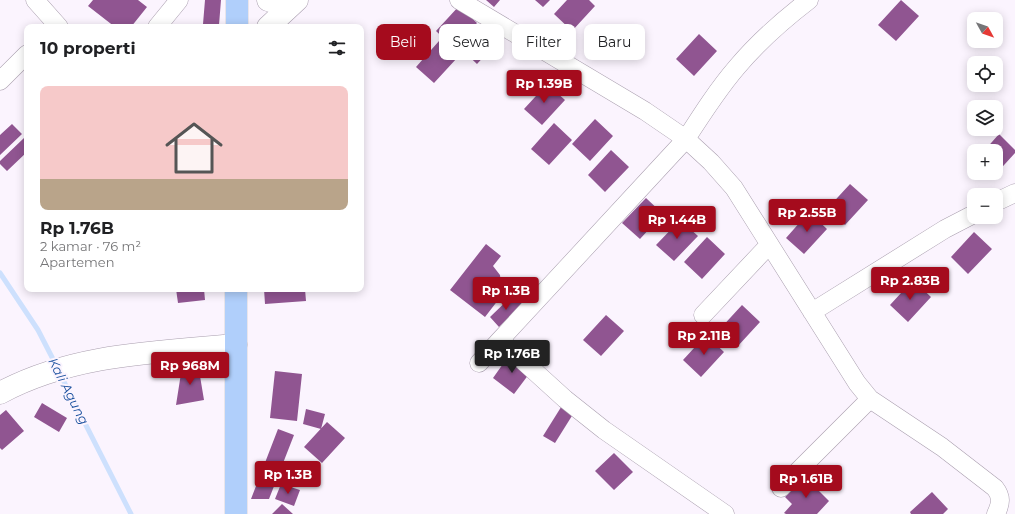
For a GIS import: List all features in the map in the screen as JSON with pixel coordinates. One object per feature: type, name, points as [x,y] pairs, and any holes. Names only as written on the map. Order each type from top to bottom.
[{"type":"main road","points":[[237,0],[237,24]]},
{"type":"main road","points":[[236,292],[236,514]]},
{"type":"street","points":[[34,0],[54,24]]},
{"type":"street","points":[[159,24],[179,0]]},
{"type":"street","points":[[268,0],[293,4]]},
{"type":"street","points":[[459,0],[545,53],[602,84],[686,139],[711,162],[734,188],[857,383],[870,399],[942,447],[995,488],[1001,496],[1000,505],[996,514]]},
{"type":"street","points":[[480,363],[686,139],[707,106],[737,66],[779,24],[809,0]]},
{"type":"street","points":[[271,24],[293,4]]},
{"type":"street","points":[[0,80],[24,57]]},
{"type":"street","points":[[1003,199],[1015,193]]},
{"type":"street","points":[[812,312],[945,229],[967,218]]},
{"type":"street","points":[[703,315],[769,245]]},
{"type":"street","points":[[500,340],[565,399],[604,430],[725,514]]},
{"type":"street","points":[[0,393],[32,377],[69,366],[125,355],[236,345]]},
{"type":"street","points":[[781,488],[870,399]]},
{"type":"building","points":[[93,0],[138,0],[147,7],[133,24],[111,24],[88,6]]},
{"type":"building","points":[[205,0],[221,0],[219,24],[203,24]]},
{"type":"building","points":[[486,0],[500,0],[494,7]]},
{"type":"building","points":[[535,0],[550,0],[543,7]]},
{"type":"building","points":[[567,0],[589,0],[595,6],[576,27],[576,24],[565,24],[554,14]]},
{"type":"building","points":[[901,0],[919,16],[896,41],[878,25]]},
{"type":"building","points":[[459,6],[477,23],[476,24],[442,24]]},
{"type":"building","points":[[699,34],[717,51],[694,76],[676,59]]},
{"type":"building","points":[[439,41],[439,60],[455,60],[434,83],[416,67],[422,60],[431,60],[431,50]]},
{"type":"building","points":[[473,60],[481,60],[477,64]]},
{"type":"building","points":[[547,84],[565,100],[542,125],[524,109]]},
{"type":"building","points":[[595,119],[613,136],[590,161],[572,144]]},
{"type":"building","points":[[554,123],[572,140],[549,165],[531,149]]},
{"type":"building","points":[[12,124],[22,134],[0,155],[0,135]]},
{"type":"building","points":[[997,136],[1001,136],[1015,150],[1015,153],[1003,166],[1003,144],[990,144]]},
{"type":"building","points":[[24,138],[24,155],[7,171],[0,164],[0,161]]},
{"type":"building","points":[[611,150],[629,167],[605,192],[588,175]]},
{"type":"building","points":[[850,184],[868,200],[845,225],[827,209]]},
{"type":"building","points":[[646,198],[663,214],[640,239],[622,223]]},
{"type":"building","points":[[809,212],[827,229],[804,254],[786,238]]},
{"type":"building","points":[[680,220],[698,236],[674,261],[656,245]]},
{"type":"building","points":[[974,232],[992,249],[968,274],[951,257]]},
{"type":"building","points":[[707,237],[725,254],[702,279],[684,262]]},
{"type":"building","points":[[486,244],[501,256],[493,266],[500,275],[502,295],[485,317],[450,290]]},
{"type":"building","points":[[913,280],[931,297],[908,322],[890,305]]},
{"type":"building","points":[[176,292],[204,292],[205,300],[178,303]]},
{"type":"building","points":[[264,292],[305,292],[306,301],[265,304]]},
{"type":"building","points":[[513,295],[522,304],[499,327],[490,317]]},
{"type":"building","points":[[742,305],[760,322],[737,347],[719,330]]},
{"type":"building","points":[[606,315],[624,331],[601,356],[583,340]]},
{"type":"building","points":[[706,335],[724,352],[701,377],[683,360]]},
{"type":"building","points":[[510,354],[532,370],[514,394],[493,378]]},
{"type":"building","points":[[198,364],[204,400],[176,405],[182,367]]},
{"type":"building","points":[[275,371],[302,374],[297,421],[270,418]]},
{"type":"building","points":[[42,403],[67,418],[59,432],[34,417]]},
{"type":"building","points":[[563,404],[575,411],[555,443],[543,436]]},
{"type":"building","points":[[306,409],[325,414],[321,429],[303,424]]},
{"type":"building","points":[[6,410],[24,431],[2,450],[0,448],[0,415]]},
{"type":"building","points":[[327,422],[345,438],[322,463],[304,447]]},
{"type":"building","points":[[278,429],[294,435],[269,499],[251,499]]},
{"type":"building","points":[[614,453],[633,472],[614,490],[595,471]]},
{"type":"building","points":[[805,477],[829,501],[817,514],[784,513],[792,504],[785,497]]},
{"type":"building","points":[[281,484],[300,490],[294,506],[275,499]]},
{"type":"building","points":[[932,492],[948,509],[943,514],[911,514],[910,512]]},
{"type":"building","points":[[282,504],[293,514],[272,514]]},
{"type":"waterway","name":"Kali Agung","points":[[0,273],[38,330],[56,365]]},
{"type":"waterway","name":"Kali Agung","points":[[60,374],[131,514]]}]
